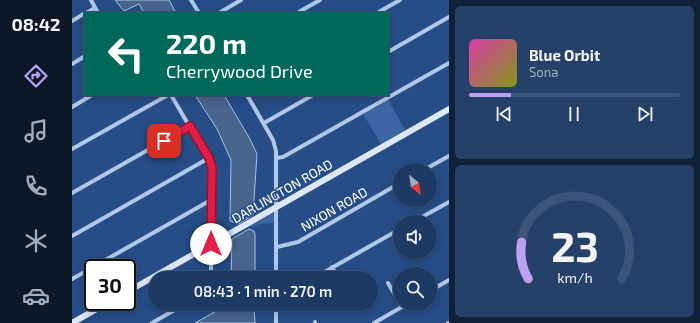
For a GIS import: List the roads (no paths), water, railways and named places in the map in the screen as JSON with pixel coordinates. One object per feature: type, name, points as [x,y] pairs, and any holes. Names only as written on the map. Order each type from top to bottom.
[{"type":"street","points":[[91,0],[97,12]]},
{"type":"street","points":[[191,0],[198,12]]},
{"type":"street","points":[[221,12],[241,0]]},
{"type":"street","points":[[299,12],[320,0]]},
{"type":"street","points":[[379,12],[400,0]]},
{"type":"street","points":[[87,12],[95,8]]},
{"type":"street","points":[[72,21],[84,14]]},
{"type":"street","points":[[389,51],[449,17]]},
{"type":"street","points":[[72,64],[84,57]]},
{"type":"street","points":[[277,158],[283,157],[449,63]]},
{"type":"street","points":[[72,106],[90,96]]},
{"type":"street","points":[[72,149],[166,96]]},
{"type":"street","points":[[172,96],[209,158],[212,168],[211,271]]},
{"type":"street","points":[[249,96],[275,144],[277,158],[276,271]]},
{"type":"street","points":[[264,123],[311,96]]},
{"type":"street","name":"DARLINGTON ROAD","points":[[136,287],[449,109]]},
{"type":"street","points":[[72,193],[190,126]]},
{"type":"street","points":[[436,163],[449,156]]},
{"type":"street","points":[[72,236],[209,158]]},
{"type":"street","name":"NIXON ROAD","points":[[277,247],[298,242],[393,187]]},
{"type":"street","points":[[72,279],[211,200]]},
{"type":"street","points":[[426,215],[449,202]]},
{"type":"street","points":[[327,271],[393,234]]},
{"type":"street","points":[[437,287],[449,280]]},
{"type":"street","points":[[388,283],[393,292]]},
{"type":"street","points":[[72,323],[93,311]]},
{"type":"street","points":[[152,323],[173,311]]},
{"type":"street","points":[[276,311],[276,323]]},
{"type":"street","points":[[374,323],[395,311]]}]
